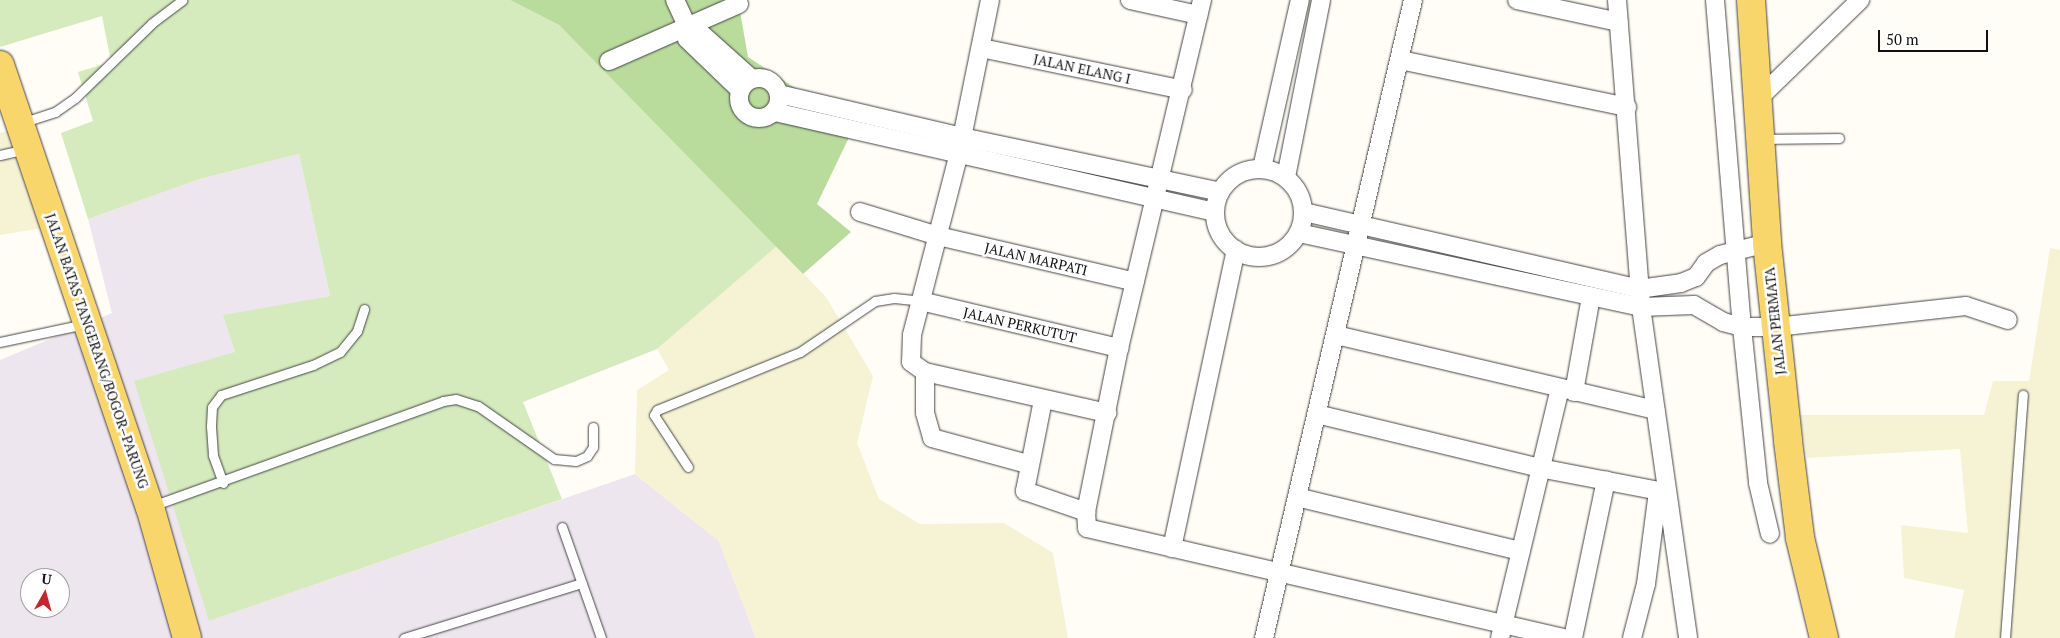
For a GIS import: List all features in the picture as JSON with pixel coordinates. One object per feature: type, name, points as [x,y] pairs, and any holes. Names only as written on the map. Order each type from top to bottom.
[{"type":"main road","name":"JALAN PERMATA","points":[[1751,0],[1762,139],[1767,244],[1800,538],[1824,638]]},
{"type":"main road","name":"JALAN BATAS TANGERANG/BOGOR–PARUNG","points":[[0,65],[150,507],[187,638]]},
{"type":"street","points":[[676,0],[687,26],[696,29],[746,85]]},
{"type":"street","points":[[990,0],[960,145],[910,349],[911,362],[925,372],[1107,413]]},
{"type":"street","points":[[1130,0],[1200,7],[1183,90],[1119,348],[1085,523],[1092,531],[1280,571],[1501,631],[1562,638]]},
{"type":"street","points":[[1262,168],[1300,0]]},
{"type":"street","points":[[1286,177],[1321,0]]},
{"type":"street","points":[[1264,638],[1413,0]]},
{"type":"street","points":[[1517,0],[1619,22]]},
{"type":"street","points":[[1616,0],[1627,107],[1641,306],[1655,410],[1662,491],[1688,638]]},
{"type":"street","points":[[1715,0],[1742,327],[1758,483],[1770,534]]},
{"type":"street","points":[[1759,98],[1860,0]]},
{"type":"street","points":[[609,61],[739,4]]},
{"type":"street","name":"JALAN ELANG I","points":[[981,48],[1183,90]]},
{"type":"street","points":[[1400,60],[1627,107]]},
{"type":"street","points":[[746,85],[768,80],[779,94],[960,145],[1215,212]]},
{"type":"street","points":[[746,85],[740,103],[746,113],[764,118],[775,112],[1220,192]]},
{"type":"street","points":[[775,112],[779,94]]},
{"type":"street","points":[[1727,133],[1762,139]]},
{"type":"street","points":[[1262,168],[1286,177],[1299,192],[1304,212],[1299,232],[1286,248],[1266,256],[1236,250],[1220,234],[1215,212],[1220,192],[1242,172],[1262,168]]},
{"type":"street","name":"JALAN MARPATI","points":[[860,212],[938,236],[1135,282]]},
{"type":"street","points":[[1304,212],[1639,288],[1690,280],[1706,263],[1737,251],[1767,244]]},
{"type":"street","points":[[1299,232],[1591,297],[1641,306],[1694,305],[1723,322],[1742,327],[1776,328],[1966,306],[2008,320]]},
{"type":"street","points":[[1172,548],[1236,250]]},
{"type":"street","points":[[1501,631],[1540,468],[1567,390],[1591,297]]},
{"type":"street","name":"JALAN PERKUTUT","points":[[921,301],[1119,348]]},
{"type":"street","points":[[1336,336],[1655,410]]},
{"type":"street","points":[[925,372],[925,413],[932,438],[1028,464]]},
{"type":"street","points":[[1043,400],[1024,486],[1029,493],[1086,512]]},
{"type":"street","points":[[1317,414],[1540,468],[1662,491]]},
{"type":"street","points":[[1573,638],[1606,480]]},
{"type":"street","points":[[1632,638],[1646,584],[1662,491]]},
{"type":"street","points":[[1298,497],[1521,551]]},
{"type":"lane","points":[[0,155],[75,98],[152,23],[182,0]]},
{"type":"lane","points":[[1762,139],[1839,138]]},
{"type":"lane","points":[[688,467],[654,415],[657,410],[800,352],[875,301],[894,298],[921,301]]},
{"type":"lane","points":[[223,483],[213,455],[211,426],[212,407],[221,395],[313,365],[340,352],[357,331],[364,309]]},
{"type":"lane","points":[[0,342],[87,323]]},
{"type":"lane","points":[[2006,638],[2023,394]]},
{"type":"lane","points":[[150,507],[223,483],[411,412],[456,399],[478,406],[554,459],[576,461],[587,456],[592,447],[592,427]]},
{"type":"lane","points":[[562,527],[601,638]]},
{"type":"lane","points":[[404,638],[582,583]]},
{"type":"shaded area","points":[[11,130],[43,228],[0,235],[0,133]]},
{"type":"shaded area","points":[[299,154],[330,296],[224,316],[235,352],[209,621],[635,474],[719,541],[756,638],[0,638],[0,360],[112,313],[88,219],[200,179]]},
{"type":"shaded area","points":[[777,246],[826,297],[873,376],[857,443],[879,499],[920,524],[1004,523],[1053,553],[1068,638],[756,638],[719,541],[635,474],[637,390],[669,370],[657,349]]},
{"type":"shaded area","points":[[2050,248],[2060,250],[2060,638],[1954,638],[1964,590],[1904,578],[1901,525],[1968,533],[1960,449],[1807,458],[1800,415],[1984,415],[1993,381],[2029,381]]},
{"type":"green space","points":[[0,0],[510,0],[559,25],[777,246],[657,349],[523,402],[562,499],[209,621],[134,381],[235,352],[223,315],[330,296],[299,154],[200,179],[88,219],[61,133],[93,121],[78,72],[111,62],[102,16],[0,47]]},
{"type":"green space","points":[[510,0],[738,0],[748,57],[854,127],[817,204],[851,232],[803,274],[559,25]]}]
